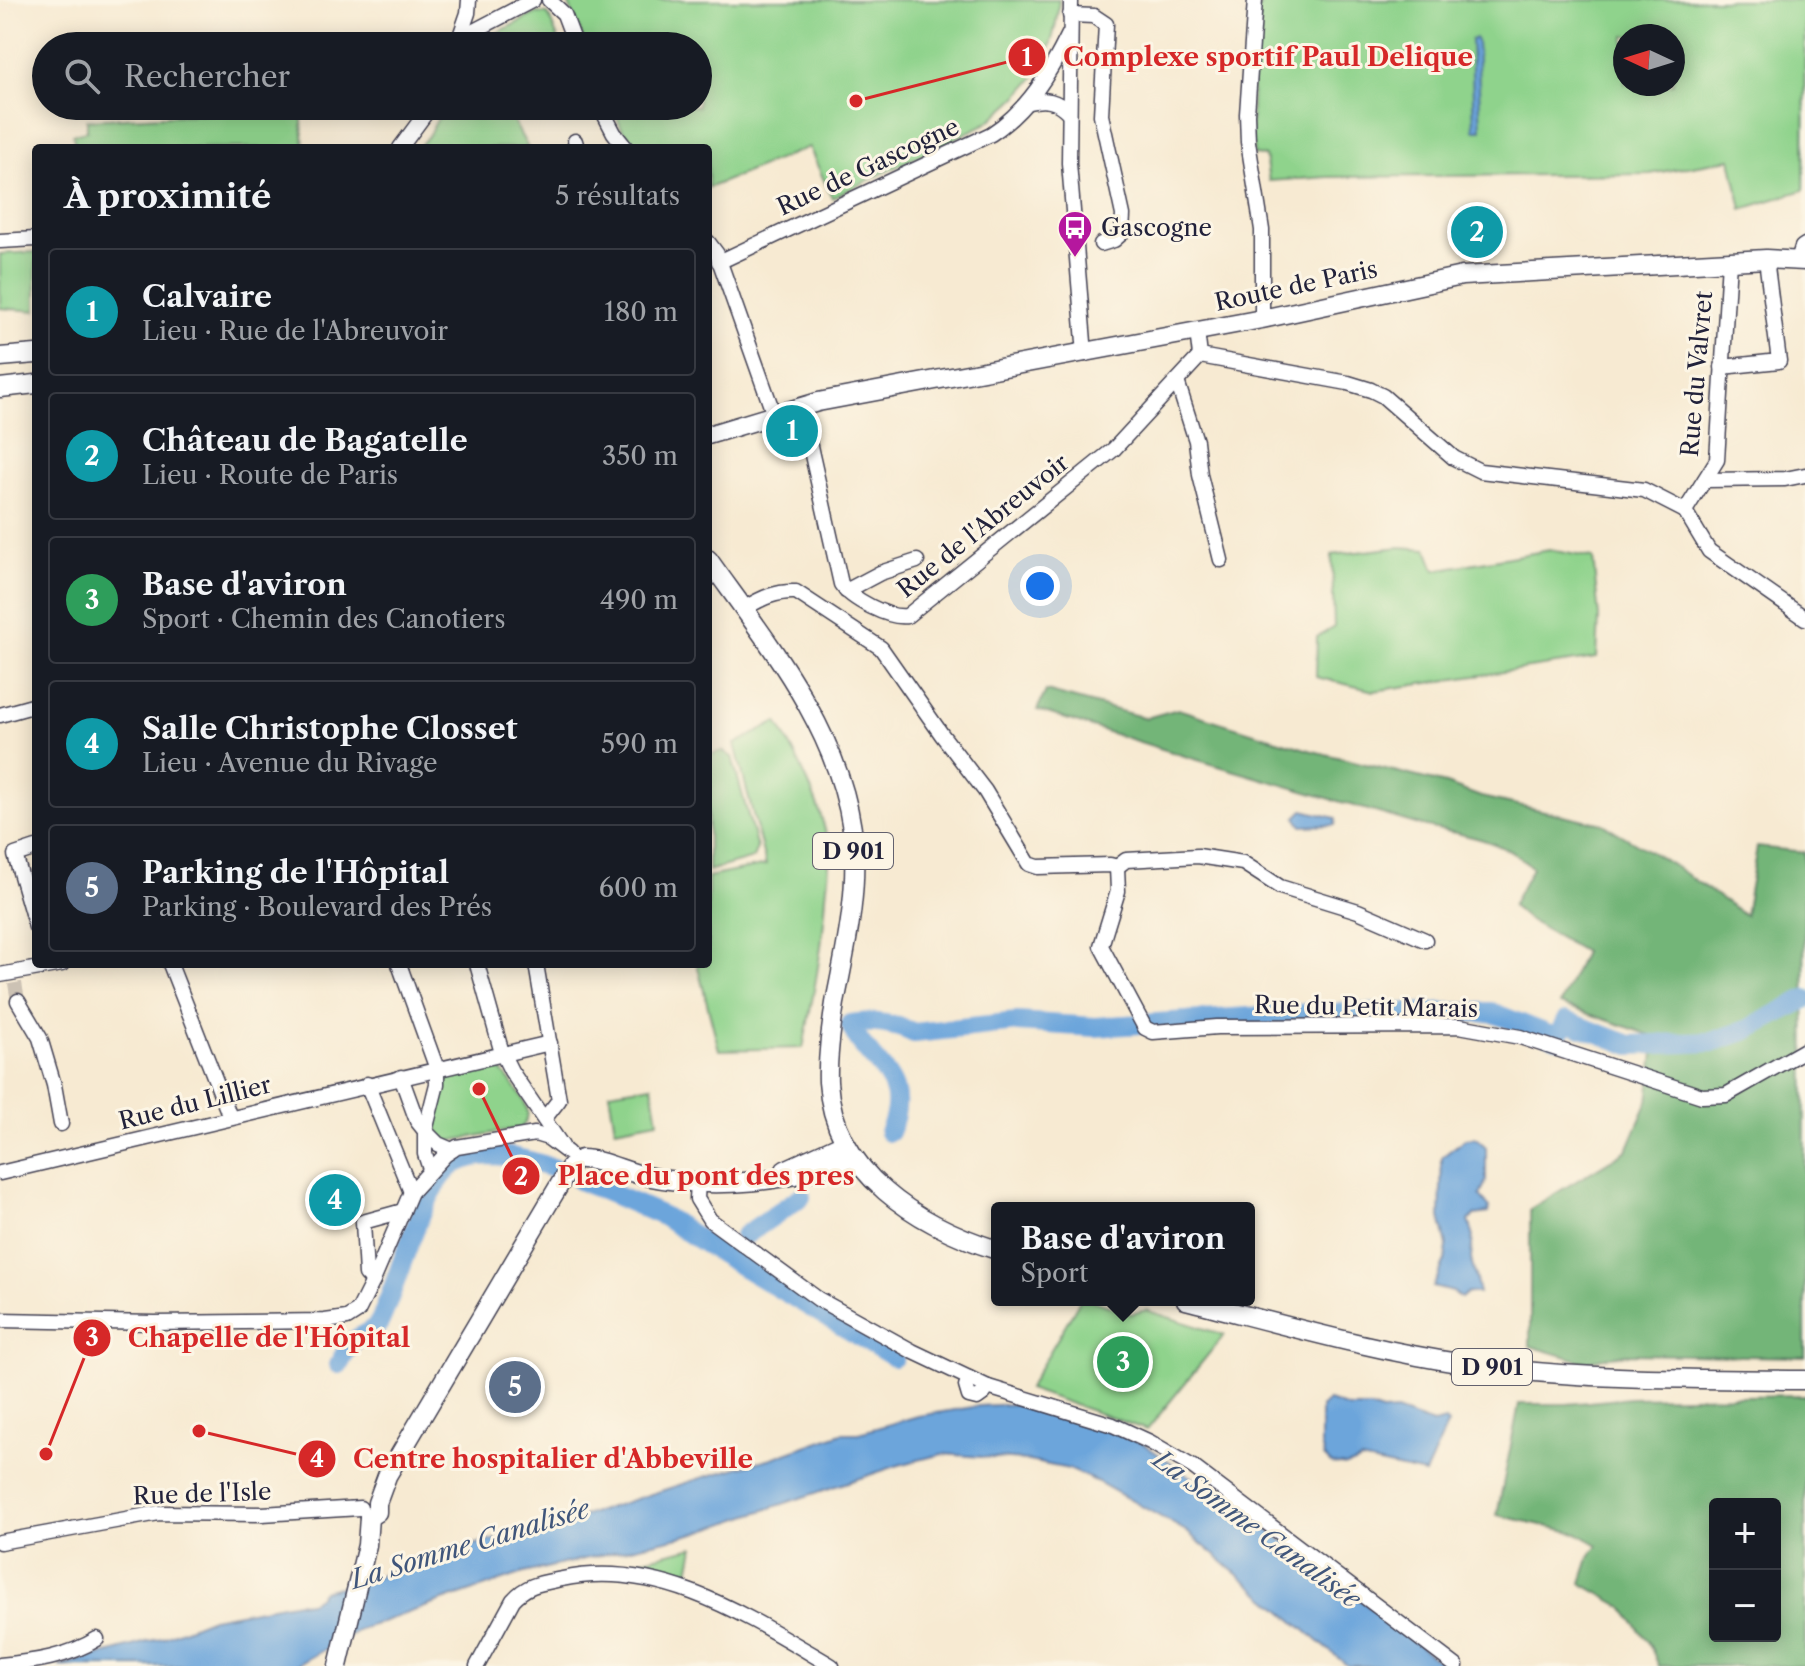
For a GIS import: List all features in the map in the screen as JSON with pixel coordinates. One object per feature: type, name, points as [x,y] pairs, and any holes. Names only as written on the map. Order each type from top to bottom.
[{"type":"main road","name":"Route de Paris","points":[[712,434],[801,406],[1085,354],[1462,276],[1803,255]]},
{"type":"main road","points":[[0,357],[32,354]]},
{"type":"main road","points":[[0,388],[32,384]]},
{"type":"main road","name":"D 901","points":[[712,565],[745,608],[797,689],[826,741],[845,794],[852,830],[852,897],[829,1052],[828,1083],[832,1108],[849,1150],[871,1179],[912,1212],[961,1238],[991,1248]]},
{"type":"main road","points":[[811,1157],[826,1131],[832,1108]]},
{"type":"main road","points":[[771,1177],[811,1157],[849,1150]]},
{"type":"main road","points":[[338,1663],[369,1531],[368,1507],[571,1157],[648,1177],[743,1182],[811,1172],[849,1150]]},
{"type":"main road","name":"D 901","points":[[1210,1306],[1364,1345],[1473,1365],[1590,1375],[1805,1380]]},
{"type":"street","points":[[473,32],[533,0]]},
{"type":"street","points":[[549,0],[564,14],[571,32]]},
{"type":"street","points":[[1094,16],[1095,0]]},
{"type":"street","points":[[1255,0],[1247,114],[1248,142],[1262,230],[1262,319]]},
{"type":"street","points":[[461,32],[469,2],[484,14],[499,18]]},
{"type":"street","points":[[1085,354],[1071,211],[1070,8],[1094,16],[1106,24],[1101,115],[1123,215],[1122,233],[1114,240],[1101,244]]},
{"type":"street","name":"Rue de Gascogne","points":[[719,262],[991,134],[1009,122],[1029,102],[1055,63],[1069,34]]},
{"type":"street","points":[[1029,102],[1051,100],[1069,113]]},
{"type":"street","points":[[403,144],[421,120]]},
{"type":"street","points":[[607,120],[623,144]]},
{"type":"street","points":[[0,241],[32,239]]},
{"type":"street","points":[[712,249],[774,415]]},
{"type":"street","points":[[1722,367],[1779,361],[1766,259]]},
{"type":"street","name":"Rue du Valvret","points":[[1685,511],[1717,460],[1729,261]]},
{"type":"street","points":[[1197,331],[1200,356],[1371,390],[1383,396],[1454,458],[1480,471],[1644,490],[1685,511],[1709,551],[1805,618]]},
{"type":"street","name":"Rue de l'Abreuvoir","points":[[846,591],[876,608],[899,617],[907,616],[1114,449],[1200,356]]},
{"type":"street","points":[[1177,381],[1196,441],[1200,475],[1221,560]]},
{"type":"street","points":[[801,406],[841,584],[846,591],[880,573],[917,561]]},
{"type":"street","points":[[1705,480],[1785,479],[1805,475]]},
{"type":"street","points":[[745,608],[764,596],[796,592],[881,648],[985,791],[1029,864],[1038,867],[1117,867],[1126,860],[1198,856],[1243,863],[1280,887],[1358,911],[1425,940]]},
{"type":"street","points":[[0,715],[32,706]]},
{"type":"street","points":[[32,849],[15,855],[32,899]]},
{"type":"street","name":"Rue du Petit Marais","points":[[1117,867],[1118,891],[1101,946],[1143,1023],[1153,1032],[1217,1027],[1459,1026],[1520,1037],[1702,1096],[1726,1095],[1805,1050]]},
{"type":"street","points":[[9,977],[38,968]]},
{"type":"street","points":[[172,968],[230,1117]]},
{"type":"street","points":[[400,968],[437,1069],[437,1084],[425,1131],[425,1154],[430,1169]]},
{"type":"street","points":[[478,968],[502,1053],[511,1071],[571,1157]]},
{"type":"street","points":[[527,1134],[541,1112],[559,1100],[537,968]]},
{"type":"street","points":[[18,1001],[40,1038],[54,1085],[61,1124]]},
{"type":"street","name":"Rue du Lillier","points":[[0,1173],[550,1043]]},
{"type":"street","points":[[401,1077],[417,1121],[438,1144],[452,1150]]},
{"type":"street","points":[[367,1084],[411,1192]]},
{"type":"street","points":[[0,1320],[155,1323],[325,1321],[347,1318],[358,1311],[411,1192],[430,1169],[452,1150],[527,1134],[548,1138],[571,1157]]},
{"type":"street","points":[[698,1182],[697,1199],[710,1220],[818,1299],[912,1351],[988,1387],[1113,1425],[1150,1442],[1193,1467],[1456,1666]]},
{"type":"street","points":[[373,1281],[366,1274],[363,1222],[403,1211]]},
{"type":"street","name":"Rue de l'Isle","points":[[0,1542],[159,1513],[262,1514],[368,1507]]},
{"type":"street","points":[[477,1666],[520,1591],[532,1584],[603,1573],[682,1587],[748,1618],[832,1666]]},
{"type":"street","points":[[0,1665],[39,1661],[82,1648],[97,1639]]},
{"type":"green space","points":[[567,0],[1059,0],[1052,41],[1038,71],[1029,84],[987,123],[832,198],[809,147],[712,186],[712,144],[634,144],[623,131],[618,120],[712,120],[712,32],[580,32]]},
{"type":"green space","points":[[1263,0],[1805,0],[1804,190],[1742,209],[1731,159],[1650,174],[1328,177],[1269,181],[1265,156],[1254,155],[1251,129],[1255,17]]},
{"type":"green space","points":[[537,13],[548,14],[555,32],[498,32]]},
{"type":"green space","points":[[87,120],[302,120],[304,144],[74,144],[73,134],[87,131]]},
{"type":"green space","points":[[437,120],[513,120],[526,144],[421,144]]},
{"type":"green space","points":[[32,252],[32,311],[0,308],[0,254]]},
{"type":"green space","points":[[1400,547],[1427,549],[1435,570],[1550,550],[1593,558],[1599,617],[1597,658],[1374,691],[1316,677],[1317,637],[1334,627],[1332,555]]},
{"type":"green space","points":[[1046,691],[1146,718],[1178,709],[1309,750],[1446,784],[1481,797],[1603,824],[1671,864],[1745,915],[1757,847],[1804,852],[1805,1357],[1626,1354],[1584,1362],[1530,1346],[1530,1209],[1627,1150],[1648,1101],[1656,1037],[1560,1004],[1584,952],[1527,919],[1512,906],[1532,868],[1522,859],[1483,840],[1426,827],[1037,710]]},
{"type":"green space","points":[[777,722],[817,803],[827,838],[829,869],[823,935],[803,1048],[719,1050],[698,968],[712,968],[712,876],[766,865],[735,744]]},
{"type":"green space","points":[[722,751],[732,757],[757,848],[753,858],[712,870],[712,754]]},
{"type":"green space","points":[[496,1064],[526,1105],[526,1121],[520,1128],[450,1141],[442,1137],[437,1122],[448,1072]]},
{"type":"green space","points":[[652,1085],[658,1121],[615,1129],[609,1092]]},
{"type":"green space","points":[[1076,1306],[1108,1306],[1131,1314],[1146,1310],[1224,1335],[1147,1430],[1028,1389]]},
{"type":"green space","points":[[1805,1395],[1805,1666],[1659,1666],[1649,1643],[1623,1607],[1581,1583],[1590,1555],[1598,1545],[1577,1533],[1497,1515],[1519,1404],[1567,1404],[1631,1398]]},
{"type":"green space","points":[[694,1547],[688,1577],[670,1572],[627,1569],[631,1562]]},
{"type":"water","points":[[1475,38],[1481,130],[1474,130],[1471,40]]},
{"type":"water","points":[[1303,810],[1336,818],[1335,825],[1302,826],[1296,817]]},
{"type":"water","points":[[1476,1138],[1486,1147],[1486,1181],[1480,1196],[1489,1207],[1488,1213],[1474,1215],[1469,1221],[1473,1233],[1471,1259],[1479,1293],[1468,1292],[1461,1298],[1453,1292],[1433,1287],[1445,1261],[1447,1246],[1440,1217],[1442,1157],[1465,1139]]},
{"type":"water","points":[[1328,1401],[1349,1408],[1396,1411],[1433,1424],[1445,1421],[1448,1424],[1425,1474],[1361,1460],[1347,1466],[1331,1464],[1324,1457],[1321,1445],[1321,1407]]},
{"type":"water","name":"La Somme Canalisée","points":[[1034,1403],[1142,1443],[1291,1546],[1445,1666],[1348,1666],[1186,1531],[1098,1482],[1069,1469],[1023,1460],[942,1454],[899,1465],[696,1533],[524,1573],[361,1629],[295,1666],[240,1666],[229,1663],[199,1666],[59,1666],[165,1637],[212,1618],[309,1602],[323,1591],[365,1581],[442,1552],[549,1527],[772,1458],[842,1433],[859,1433],[918,1416],[979,1406]]},
{"type":"waterway","points":[[889,1132],[895,1113],[893,1085],[850,1024],[883,1024],[914,1033],[1017,1022],[1095,1027],[1311,1013],[1491,1012],[1557,1038],[1566,1021],[1630,1045],[1712,1042],[1747,1030],[1805,999]]},
{"type":"waterway","points":[[339,1364],[352,1343],[375,1328],[380,1321],[422,1211],[445,1173],[469,1158],[493,1155],[553,1168]]},
{"type":"waterway","points":[[579,1180],[663,1216],[894,1357]]},
{"type":"waterway","points":[[744,1236],[801,1197]]},
{"type":"tunnel","points":[[15,983],[18,1001]]},
{"type":"place","name":"Complexe sportif Paul Delique","points":[[856,101]]},
{"type":"place","name":"Château de Bagatelle","points":[[1477,232]]},
{"type":"place","name":"Gascogne","points":[[1075,259]]},
{"type":"place","name":"Calvaire","points":[[792,431]]},
{"type":"place","name":"Place du pont des pres","points":[[479,1089]]},
{"type":"place","name":"Salle Christophe Closset","points":[[335,1200]]},
{"type":"place","name":"Base d'aviron","points":[[1123,1362]]},
{"type":"place","name":"Parking de l'Hôpital","points":[[515,1387]]},
{"type":"place","name":"Centre hospitalier d'Abbeville","points":[[199,1431]]},
{"type":"place","name":"Chapelle de l'Hôpital","points":[[46,1454]]}]
